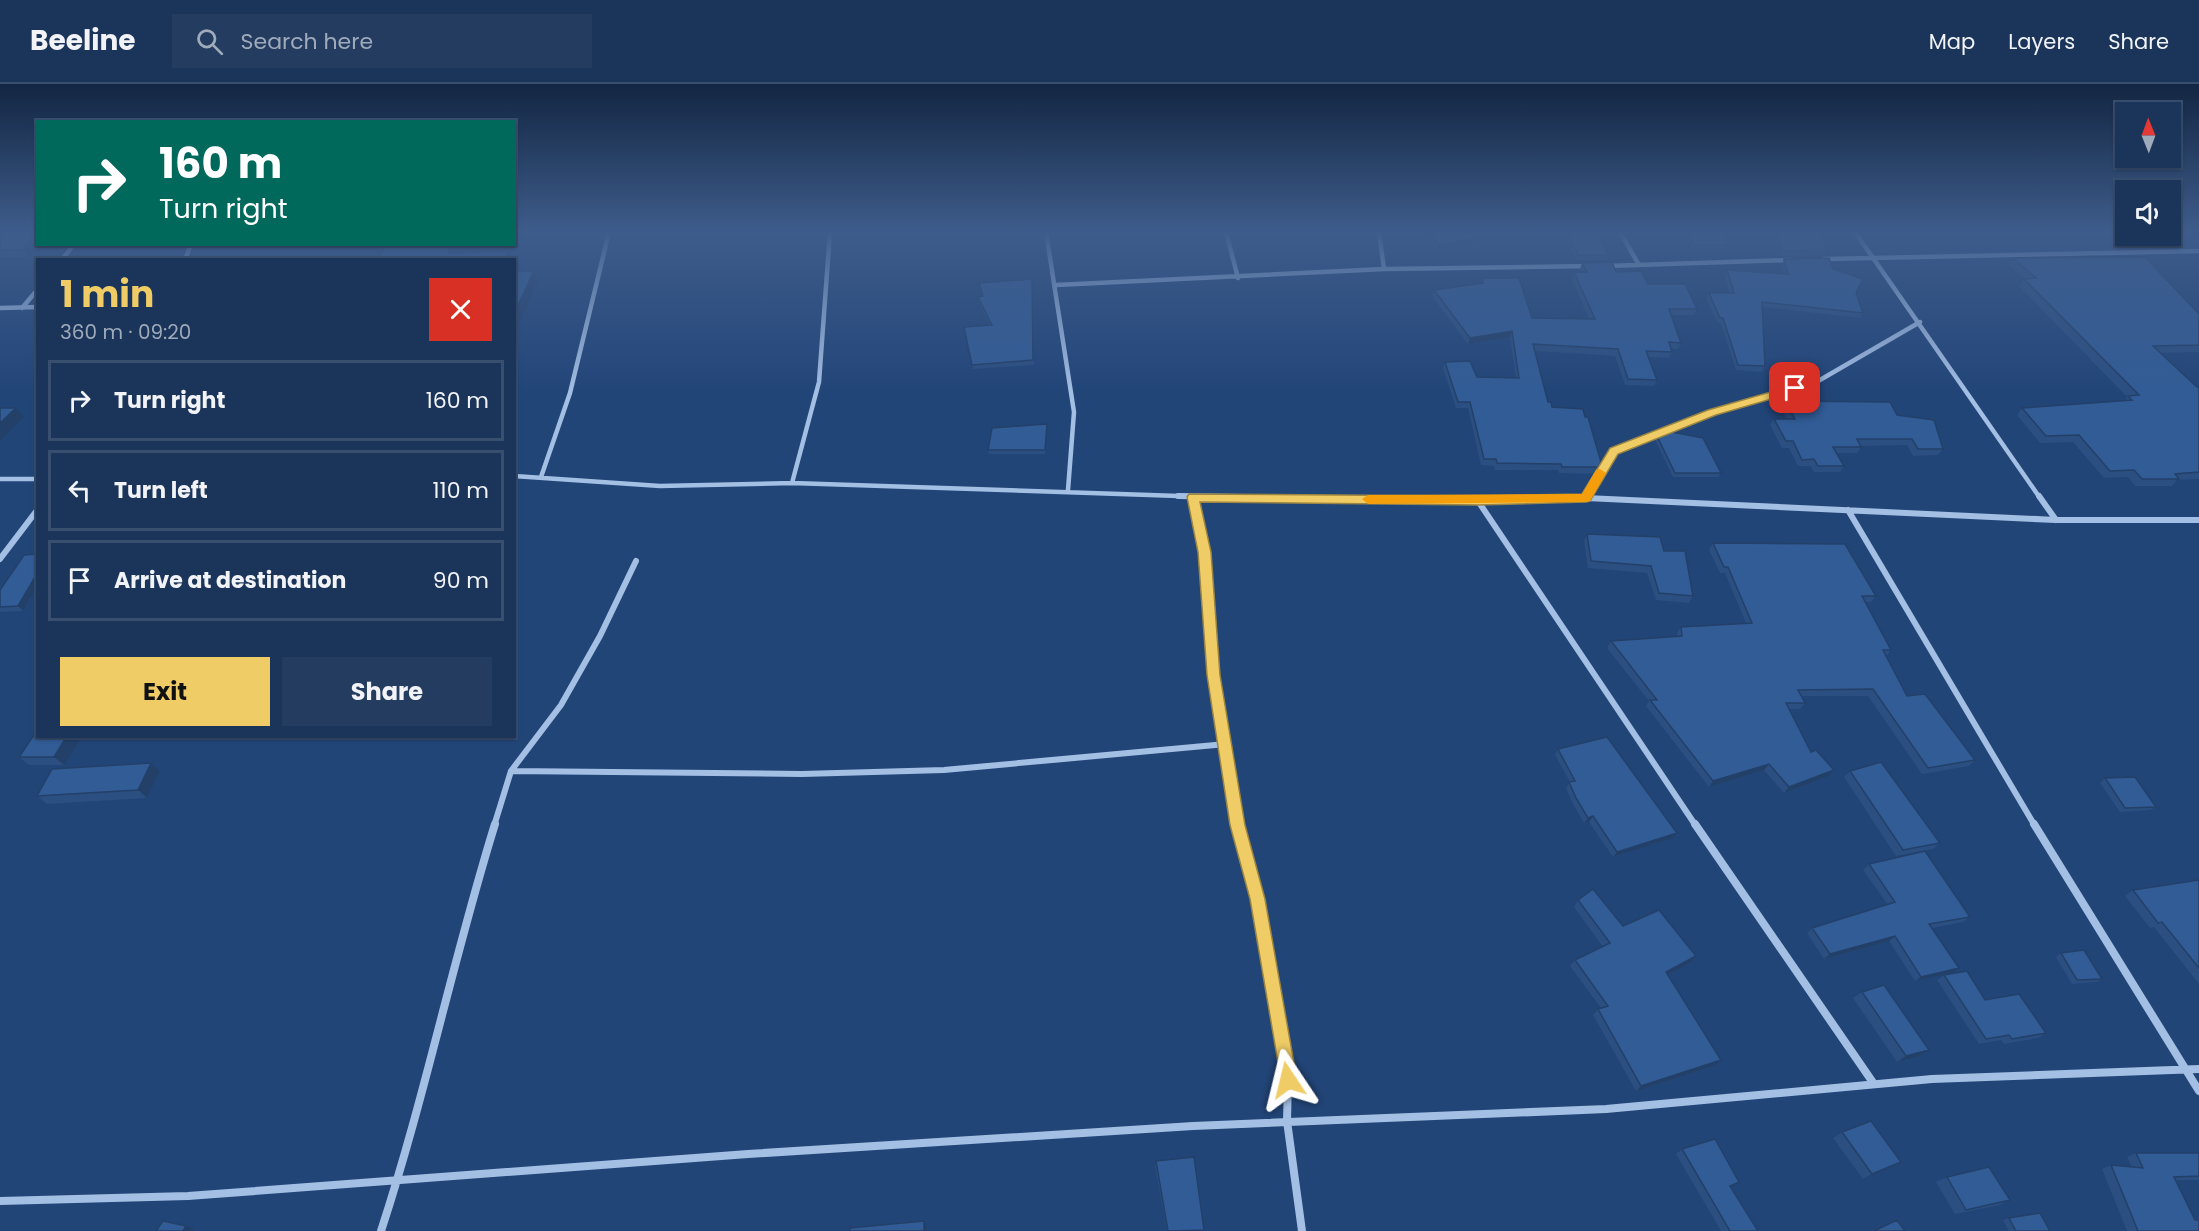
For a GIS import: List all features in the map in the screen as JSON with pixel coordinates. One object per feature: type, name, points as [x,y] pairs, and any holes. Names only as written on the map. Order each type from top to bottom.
[{"type":"street","points":[[541,477],[570,393],[596,286]]},
{"type":"street","points":[[792,483],[819,382],[826,286]]},
{"type":"street","points":[[1056,286],[1074,412],[1068,490]]},
{"type":"street","points":[[1894,286],[2056,520]]},
{"type":"street","points":[[22,308],[36,291]]},
{"type":"street","points":[[0,308],[36,307]]},
{"type":"street","points":[[1586,498],[1614,451],[1712,413],[1813,384],[1920,322]]},
{"type":"street","points":[[516,476],[660,486],[792,483],[1068,490],[1193,497],[1478,501],[1586,498],[2056,520],[2199,520]]},
{"type":"street","points":[[0,479],[36,479]]},
{"type":"street","points":[[1193,497],[1205,552],[1214,675],[1238,825],[1257,899],[1288,1080],[1287,1120],[1302,1231]]},
{"type":"street","points":[[1478,501],[1874,1084]]},
{"type":"street","points":[[1848,510],[1994,760],[2199,1091]]},
{"type":"street","points":[[0,559],[36,512]]},
{"type":"street","points":[[381,1231],[397,1182],[469,908],[511,771],[561,705],[600,636],[636,561]]},
{"type":"street","points":[[511,771],[802,774],[944,770],[1226,744]]},
{"type":"street","points":[[0,1202],[188,1196],[748,1154],[1287,1120],[1606,1109],[1943,1078],[2199,1069]]},
{"type":"building","points":[[516,286],[527,286],[516,310]]},
{"type":"building","points":[[980,286],[1032,286],[1033,360],[972,365],[964,327],[992,325],[978,297],[983,296]]},
{"type":"building","points":[[1465,286],[1521,286],[1532,318],[1595,319],[1580,286],[1686,286],[1697,309],[1669,309],[1681,343],[1669,342],[1672,352],[1646,351],[1657,380],[1628,379],[1618,349],[1533,344],[1548,402],[1551,402],[1552,407],[1583,409],[1585,417],[1588,417],[1601,462],[1598,467],[1497,463],[1496,459],[1484,459],[1470,402],[1458,402],[1445,362],[1470,361],[1477,377],[1519,378],[1512,331],[1470,338],[1434,290]]},
{"type":"building","points":[[1732,286],[1860,286],[1856,293],[1863,313],[1762,302],[1765,366],[1738,365],[1723,318],[1720,318],[1709,293],[1734,293]]},
{"type":"building","points":[[2030,286],[2172,286],[2199,314],[2199,345],[2153,346],[2199,387],[2199,472],[2175,474],[2179,479],[2142,479],[2134,470],[2110,471],[2079,435],[2046,436],[2022,408],[2132,400],[2128,396],[2139,395]]},
{"type":"building","points":[[1785,401],[1890,402],[1897,415],[1934,420],[1943,449],[1918,449],[1912,439],[1857,439],[1861,447],[1833,447],[1844,466],[1818,466],[1814,459],[1802,460],[1793,441],[1786,441],[1774,419],[1795,419]]},
{"type":"building","points":[[0,408],[16,408],[0,423]]},
{"type":"building","points":[[1047,424],[1045,450],[988,450],[992,428]]},
{"type":"building","points":[[1667,431],[1703,438],[1721,473],[1675,473],[1657,436]]},
{"type":"building","points":[[1587,534],[1660,537],[1664,551],[1685,551],[1693,596],[1659,593],[1651,566],[1591,561]]},
{"type":"building","points":[[1713,543],[1845,544],[1876,596],[1862,596],[1891,650],[1883,650],[1907,696],[1925,694],[1975,760],[1928,768],[1873,689],[1798,690],[1805,703],[1786,703],[1811,752],[1816,750],[1834,770],[1789,787],[1769,764],[1713,781],[1650,700],[1657,700],[1611,641],[1682,636],[1681,627],[1752,623],[1728,567],[1724,567]]},
{"type":"building","points":[[36,554],[36,575],[18,606],[0,607],[0,590],[24,555]]},
{"type":"building","points":[[36,732],[36,738],[66,738],[54,757],[19,757]]},
{"type":"building","points":[[1607,737],[1677,833],[1617,852],[1593,816],[1588,818],[1569,782],[1575,781],[1558,749]]},
{"type":"building","points":[[1881,762],[1940,843],[1903,850],[1850,771]]},
{"type":"building","points":[[151,763],[138,790],[37,796],[52,769]]},
{"type":"building","points":[[2135,777],[2156,807],[2125,808],[2105,778]]},
{"type":"building","points":[[1925,851],[1970,917],[1929,924],[1959,968],[1921,977],[1895,936],[1830,954],[1812,928],[1895,902],[1869,864]]},
{"type":"building","points":[[2199,880],[2199,968],[2162,922],[2158,923],[2133,890]]},
{"type":"building","points":[[1593,889],[1623,926],[1659,910],[1696,956],[1666,972],[1721,1060],[1641,1086],[1598,1009],[1608,1006],[1575,960],[1610,943],[1578,900]]},
{"type":"building","points":[[2084,950],[2102,979],[2077,980],[2061,953]]},
{"type":"building","points":[[1967,971],[1985,1000],[2019,994],[2046,1033],[2012,1039],[2009,1035],[1986,1039],[1944,975]]},
{"type":"building","points":[[1884,985],[1929,1050],[1906,1056],[1862,992]]},
{"type":"building","points":[[1871,1121],[1901,1162],[1872,1174],[1842,1132]]},
{"type":"building","points":[[1715,1139],[1739,1182],[1730,1186],[1758,1231],[1730,1231],[1682,1149]]},
{"type":"building","points":[[2136,1153],[2199,1153],[2199,1176],[2174,1177],[2195,1220],[2199,1220],[2199,1231],[2138,1231],[2111,1165],[2143,1168]]},
{"type":"building","points":[[1194,1157],[1204,1230],[1168,1231],[1156,1161]]},
{"type":"building","points":[[1989,1167],[2010,1200],[1966,1210],[1947,1177]]},
{"type":"building","points":[[2040,1213],[2050,1231],[2016,1231],[2009,1218]]},
{"type":"building","points":[[1897,1220],[1905,1231],[1874,1231]]},
{"type":"building","points":[[163,1221],[186,1226],[183,1231],[156,1231]]},
{"type":"building","points":[[924,1221],[924,1231],[850,1231],[850,1228]]},
{"type":"slow traffic","points":[[1368,499],[1478,501],[1586,498],[1600,473]]},
{"type":"route","points":[[1288,1080],[1257,899],[1238,825],[1214,675],[1205,552],[1193,497],[1478,501],[1586,498],[1614,451],[1712,413],[1795,388]]}]
